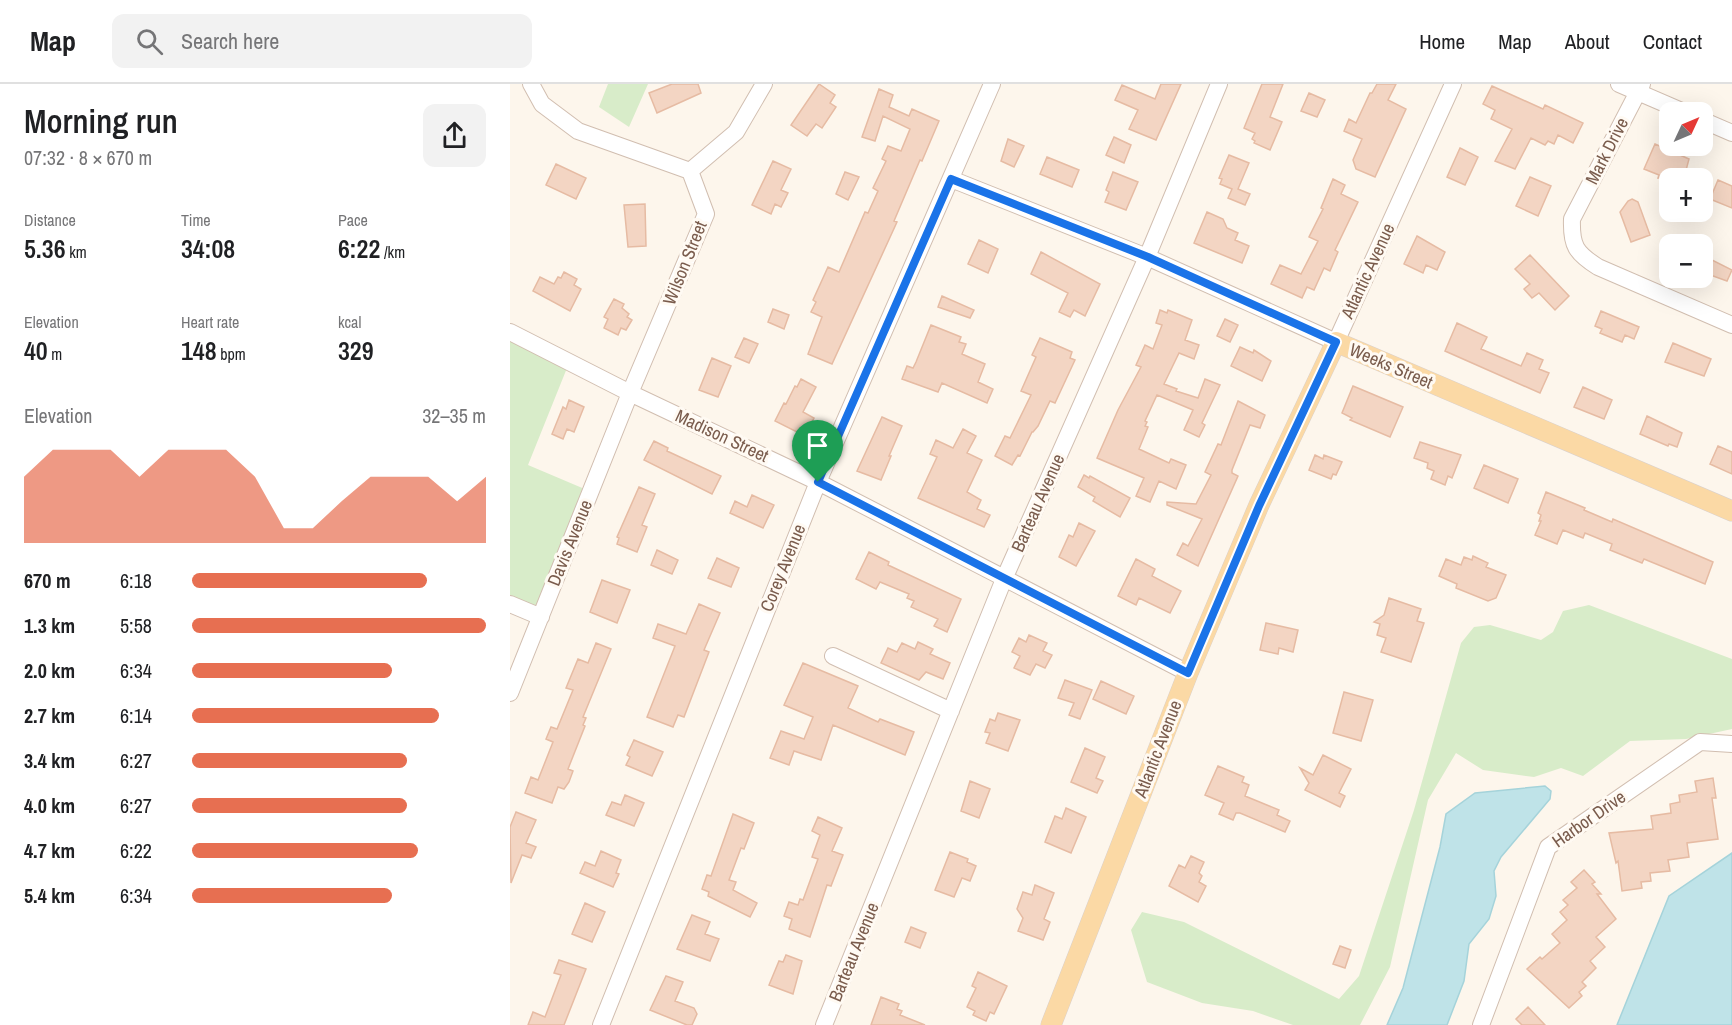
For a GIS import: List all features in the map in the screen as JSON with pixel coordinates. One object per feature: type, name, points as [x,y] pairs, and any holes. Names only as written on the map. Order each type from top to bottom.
[{"type":"main road","name":"Weeks Street","points":[[1336,342],[1732,511]]},
{"type":"main road","name":"Atlantic Avenue","points":[[1051,1025],[1188,673],[1259,506],[1336,342]]},
{"type":"street","points":[[531,84],[542,104],[578,131],[690,171],[736,132],[764,84]]},
{"type":"street","name":"Corey Avenue","points":[[601,1025],[818,482],[992,84]]},
{"type":"street","name":"Barteau Avenue","points":[[825,1025],[1004,579],[1148,257],[1219,84]]},
{"type":"street","name":"Atlantic Avenue","points":[[1336,342],[1453,84]]},
{"type":"street","points":[[1619,84],[1640,88],[1666,102]]},
{"type":"street","name":"Mark Drive","points":[[1640,88],[1572,219],[1571,238],[1580,256],[1598,267],[1732,325]]},
{"type":"street","points":[[1713,125],[1732,133]]},
{"type":"street","name":"Wilson Street","points":[[630,393],[706,214],[690,171]]},
{"type":"street","name":"Weeks Street","points":[[951,179],[1148,257],[1336,342]]},
{"type":"street","name":"Madison Street","points":[[510,332],[630,393],[818,482],[1188,673]]},
{"type":"street","name":"Davis Avenue","points":[[510,693],[630,393]]},
{"type":"street","points":[[510,604],[541,617]]},
{"type":"street","points":[[833,656],[951,711]]},
{"type":"street","name":"Harbor Drive","points":[[1481,1025],[1548,847],[1700,742],[1732,744]]},
{"type":"green space","points":[[608,84],[648,84],[629,127],[599,107]]},
{"type":"green space","points":[[510,340],[567,368],[528,465],[587,490],[537,611],[510,600]]},
{"type":"green space","points":[[1589,605],[1732,659],[1732,729],[1686,739],[1630,741],[1583,776],[1561,768],[1534,777],[1483,770],[1456,753],[1428,800],[1390,967],[1360,1025],[1293,1025],[1253,1011],[1202,1003],[1147,982],[1131,930],[1142,912],[1184,922],[1339,999],[1359,976],[1414,810],[1461,643],[1474,627],[1490,625],[1541,640],[1553,632],[1563,611]]},
{"type":"water","points":[[1545,786],[1551,791],[1550,799],[1501,857],[1494,871],[1496,896],[1489,919],[1469,944],[1464,981],[1447,1025],[1387,1025],[1403,988],[1440,847],[1446,814],[1475,793]]},
{"type":"water","points":[[1732,853],[1732,1025],[1617,1025],[1669,896]]},
{"type":"building","points":[[672,84],[698,84],[701,93],[657,113],[649,93]]},
{"type":"building","points":[[819,84],[835,95],[830,103],[836,107],[822,128],[816,124],[807,136],[791,125]]},
{"type":"building","points":[[1161,84],[1181,84],[1156,140],[1129,129],[1138,110],[1115,100],[1122,85],[1155,99]]},
{"type":"building","points":[[1262,84],[1283,84],[1270,117],[1282,122],[1270,150],[1254,143],[1252,139],[1255,133],[1244,128]]},
{"type":"building","points":[[1377,84],[1396,84],[1388,100],[1406,109],[1375,177],[1356,169],[1353,160],[1362,139],[1344,131],[1349,119],[1356,123],[1370,93]]},
{"type":"building","points":[[1492,86],[1543,109],[1545,105],[1583,123],[1573,143],[1558,135],[1554,144],[1548,141],[1545,145],[1531,138],[1515,169],[1495,161],[1512,129],[1491,119],[1495,110],[1483,104]]},
{"type":"building","points":[[879,89],[893,95],[889,107],[909,116],[912,109],[939,121],[894,221],[897,222],[832,364],[808,354],[822,317],[811,312],[816,302],[813,300],[828,267],[839,272],[865,212],[868,213],[878,191],[873,188],[886,161],[882,159],[888,146],[901,151],[910,129],[883,116],[875,141],[862,137]]},
{"type":"building","points":[[1309,93],[1325,100],[1317,117],[1301,111]]},
{"type":"building","points":[[1114,137],[1131,145],[1124,163],[1106,155]]},
{"type":"building","points":[[1008,139],[1024,146],[1014,167],[1001,161]]},
{"type":"building","points":[[1655,144],[1659,146],[1659,156],[1682,156],[1689,159],[1687,168],[1659,168],[1659,175],[1644,169]]},
{"type":"building","points":[[1460,148],[1478,157],[1465,185],[1447,177]]},
{"type":"building","points":[[1229,155],[1249,163],[1238,189],[1250,194],[1245,205],[1228,198],[1232,189],[1220,184],[1222,179],[1219,178]]},
{"type":"building","points":[[1047,157],[1079,170],[1072,187],[1040,174]]},
{"type":"building","points":[[773,161],[791,169],[781,190],[788,193],[781,207],[775,204],[771,214],[752,205]]},
{"type":"building","points":[[556,164],[586,178],[576,199],[546,185]]},
{"type":"building","points":[[845,172],[859,177],[848,200],[836,194]]},
{"type":"building","points":[[1113,172],[1138,182],[1126,210],[1105,202],[1109,192],[1106,190]]},
{"type":"building","points":[[1530,177],[1551,186],[1538,216],[1516,206]]},
{"type":"building","points":[[1333,179],[1345,185],[1341,194],[1358,202],[1335,250],[1338,252],[1330,271],[1324,268],[1314,290],[1307,287],[1302,298],[1271,284],[1280,265],[1301,274],[1318,241],[1309,237],[1323,209],[1321,208]]},
{"type":"building","points":[[1718,180],[1732,186],[1732,208],[1713,200],[1713,192]]},
{"type":"building","points":[[1632,199],[1638,202],[1650,235],[1631,242],[1620,212]]},
{"type":"building","points":[[645,204],[646,246],[628,247],[624,205]]},
{"type":"building","points":[[1207,212],[1223,219],[1227,228],[1238,233],[1235,240],[1249,246],[1242,263],[1194,243]]},
{"type":"building","points":[[1417,236],[1445,252],[1437,270],[1426,265],[1423,273],[1404,264]]},
{"type":"building","points":[[979,240],[998,249],[988,273],[968,264]]},
{"type":"building","points":[[1041,252],[1100,284],[1085,316],[1074,310],[1070,317],[1059,312],[1068,293],[1031,274]]},
{"type":"building","points":[[1530,255],[1569,296],[1555,310],[1539,293],[1532,298],[1524,289],[1530,284],[1515,269]]},
{"type":"building","points":[[1713,260],[1732,270],[1727,281],[1713,276]]},
{"type":"building","points":[[564,272],[577,279],[574,285],[581,289],[570,311],[533,291],[540,277],[554,284]]},
{"type":"building","points":[[942,296],[974,310],[970,318],[938,307]]},
{"type":"building","points":[[614,299],[624,304],[622,308],[629,314],[627,317],[632,320],[626,330],[621,328],[618,335],[604,328],[608,319],[604,317]]},
{"type":"building","points":[[773,309],[789,315],[784,329],[768,322]]},
{"type":"building","points":[[1160,310],[1167,313],[1168,310],[1192,320],[1185,340],[1199,345],[1194,359],[1179,353],[1164,384],[1177,389],[1176,391],[1198,398],[1205,379],[1220,385],[1202,423],[1205,425],[1199,437],[1184,430],[1193,410],[1157,395],[1145,421],[1147,422],[1145,426],[1148,427],[1139,449],[1169,463],[1171,459],[1186,465],[1176,489],[1159,481],[1150,502],[1136,496],[1144,478],[1097,458],[1118,410],[1141,367],[1136,365],[1145,345],[1153,349],[1162,325],[1156,323]]},
{"type":"building","points":[[1601,311],[1639,327],[1634,339],[1625,335],[1622,342],[1600,333],[1602,329],[1595,326]]},
{"type":"building","points":[[1225,319],[1238,325],[1230,342],[1217,336]]},
{"type":"building","points":[[1457,323],[1487,337],[1481,349],[1521,366],[1527,353],[1543,360],[1539,369],[1549,373],[1540,393],[1445,351]]},
{"type":"building","points":[[931,325],[961,337],[959,342],[966,344],[962,354],[985,364],[978,382],[993,389],[987,403],[942,383],[938,392],[902,379],[907,366],[913,368]]},
{"type":"building","points":[[744,338],[758,344],[749,363],[735,357]]},
{"type":"building","points":[[1040,338],[1072,352],[1070,358],[1075,360],[1055,403],[1050,401],[1038,426],[1012,465],[995,456],[1005,436],[1010,438],[1031,395],[1021,391],[1036,357],[1032,355]]},
{"type":"building","points":[[1673,343],[1711,359],[1704,376],[1665,362]]},
{"type":"building","points":[[1240,347],[1253,353],[1254,350],[1271,361],[1262,381],[1231,366]]},
{"type":"building","points":[[712,358],[731,366],[718,397],[699,390]]},
{"type":"building","points":[[801,379],[816,387],[803,412],[814,418],[805,436],[775,421],[784,403],[786,404]]},
{"type":"building","points":[[1353,386],[1403,407],[1390,437],[1350,420],[1352,418],[1342,413]]},
{"type":"building","points":[[1583,387],[1612,400],[1604,419],[1574,407]]},
{"type":"building","points":[[569,400],[584,407],[574,432],[567,429],[563,439],[552,434],[563,407],[566,409]]},
{"type":"building","points":[[1238,401],[1265,415],[1260,428],[1250,425],[1232,470],[1232,473],[1238,476],[1198,566],[1177,555],[1183,543],[1188,546],[1202,519],[1167,505],[1167,502],[1196,504],[1211,475],[1205,472],[1218,444],[1221,445]]},
{"type":"building","points":[[1647,416],[1682,433],[1677,447],[1669,444],[1668,446],[1640,434]]},
{"type":"building","points":[[882,417],[902,426],[881,480],[857,471]]},
{"type":"building","points":[[963,429],[976,436],[967,453],[982,460],[967,492],[981,500],[977,509],[990,515],[984,527],[918,498],[937,457],[930,454],[936,440],[953,448]]},
{"type":"building","points":[[654,441],[668,448],[667,451],[721,476],[712,494],[644,460]]},
{"type":"building","points":[[1420,442],[1461,455],[1452,478],[1448,476],[1445,485],[1431,479],[1434,471],[1427,468],[1428,463],[1414,458]]},
{"type":"building","points":[[1718,446],[1732,452],[1732,474],[1710,464]]},
{"type":"building","points":[[1315,455],[1323,459],[1324,455],[1342,462],[1336,475],[1333,474],[1331,479],[1309,470]]},
{"type":"building","points":[[1484,465],[1518,479],[1508,503],[1474,488]]},
{"type":"building","points":[[1084,475],[1130,498],[1120,517],[1093,501],[1095,497],[1078,487]]},
{"type":"building","points":[[639,487],[655,494],[642,525],[647,527],[637,552],[617,544],[619,538],[617,537]]},
{"type":"building","points":[[1546,492],[1612,522],[1613,519],[1713,562],[1705,584],[1644,559],[1642,563],[1610,550],[1612,544],[1585,533],[1583,538],[1563,530],[1557,544],[1535,535],[1541,521],[1539,521],[1541,515],[1538,513]]},
{"type":"building","points":[[752,495],[774,505],[763,528],[730,513],[735,501],[747,507]]},
{"type":"building","points":[[1079,523],[1095,531],[1076,566],[1059,557],[1069,535],[1073,537]]},
{"type":"building","points":[[657,550],[678,560],[672,574],[651,565]]},
{"type":"building","points":[[869,552],[889,562],[888,565],[961,599],[947,632],[934,626],[938,619],[911,607],[914,601],[907,598],[909,594],[880,582],[876,589],[856,579]]},
{"type":"building","points":[[1473,556],[1488,563],[1486,567],[1506,575],[1496,598],[1488,601],[1456,588],[1457,584],[1439,576],[1446,559],[1461,565],[1464,557],[1472,560]]},
{"type":"building","points":[[717,558],[739,568],[731,587],[708,578]]},
{"type":"building","points":[[1136,559],[1155,569],[1152,576],[1181,591],[1170,613],[1139,598],[1136,605],[1118,596]]},
{"type":"building","points":[[602,580],[630,590],[617,623],[590,612]]},
{"type":"building","points":[[1389,598],[1421,609],[1417,621],[1424,623],[1411,662],[1381,652],[1386,638],[1377,635],[1380,624],[1374,622],[1384,615]]},
{"type":"building","points":[[699,604],[720,613],[704,650],[709,652],[684,717],[678,715],[673,727],[647,717],[675,646],[653,638],[658,624],[686,634]]},
{"type":"building","points":[[1266,623],[1298,630],[1293,652],[1279,648],[1278,654],[1260,650]]},
{"type":"building","points":[[1029,635],[1047,643],[1043,651],[1052,655],[1045,668],[1036,664],[1030,675],[1014,668],[1020,656],[1012,652],[1019,638],[1026,642]]},
{"type":"building","points":[[918,642],[933,649],[930,654],[950,663],[943,679],[926,672],[919,680],[881,663],[888,648],[897,652],[902,643],[915,649]]},
{"type":"building","points":[[596,643],[611,649],[583,717],[586,718],[583,725],[585,726],[568,769],[573,771],[569,782],[564,789],[558,787],[552,803],[525,793],[531,777],[538,780],[553,742],[546,739],[551,727],[557,729],[573,690],[566,688],[578,659],[588,663]]},
{"type":"building","points":[[803,663],[858,686],[848,708],[878,722],[880,719],[914,732],[905,755],[833,725],[821,760],[794,751],[789,765],[770,758],[781,731],[804,739],[813,717],[784,705]]},
{"type":"building","points":[[1065,680],[1092,690],[1080,719],[1069,715],[1074,703],[1058,698]]},
{"type":"building","points":[[1101,681],[1134,696],[1126,714],[1093,699]]},
{"type":"building","points":[[1344,692],[1373,700],[1361,741],[1333,733]]},
{"type":"building","points":[[998,713],[1020,720],[1008,751],[986,743],[990,733],[985,732],[990,719],[995,721]]},
{"type":"building","points":[[634,740],[663,752],[652,776],[626,765],[630,757],[627,755]]},
{"type":"building","points":[[1085,748],[1105,757],[1096,778],[1103,781],[1097,793],[1071,782]]},
{"type":"building","points":[[1323,755],[1351,769],[1339,793],[1345,796],[1340,807],[1305,790],[1309,783],[1300,768],[1313,775]]},
{"type":"building","points":[[1218,766],[1244,777],[1242,782],[1249,785],[1245,796],[1279,810],[1277,815],[1290,821],[1285,832],[1240,813],[1236,813],[1233,820],[1219,814],[1224,803],[1205,795]]},
{"type":"building","points":[[1713,778],[1716,798],[1712,798],[1718,839],[1687,843],[1689,857],[1668,860],[1670,871],[1650,873],[1651,881],[1641,882],[1642,888],[1622,891],[1618,861],[1616,863],[1609,833],[1653,829],[1651,816],[1671,813],[1670,804],[1680,802],[1679,795],[1697,792],[1695,781]]},
{"type":"building","points":[[970,781],[990,789],[979,818],[961,811]]},
{"type":"building","points":[[625,795],[644,803],[634,826],[606,815],[612,802],[621,805]]},
{"type":"building","points":[[1066,808],[1086,817],[1071,853],[1045,842],[1055,816],[1062,819]]},
{"type":"building","points":[[516,812],[536,820],[526,843],[536,847],[531,858],[522,855],[511,883],[510,827]]},
{"type":"building","points":[[733,814],[754,823],[744,849],[741,848],[729,880],[736,882],[733,890],[757,903],[750,917],[708,896],[709,892],[702,889],[707,875],[711,876]]},
{"type":"building","points":[[818,817],[842,828],[832,851],[843,855],[831,886],[827,885],[810,937],[789,929],[792,919],[784,916],[789,902],[798,905],[800,899],[803,900],[818,859],[812,857],[820,835],[812,831]]},
{"type":"building","points":[[601,851],[621,860],[616,873],[619,874],[613,887],[580,873],[585,862],[595,866]]},
{"type":"building","points":[[950,852],[968,859],[967,862],[976,866],[970,881],[962,878],[954,897],[935,890]]},
{"type":"building","points":[[1191,856],[1204,862],[1199,873],[1202,876],[1199,882],[1206,886],[1198,902],[1169,886],[1179,865],[1185,868]]},
{"type":"building","points":[[1584,870],[1595,882],[1592,884],[1601,894],[1597,894],[1616,919],[1596,937],[1605,947],[1590,961],[1596,968],[1582,982],[1586,986],[1579,992],[1582,996],[1569,1008],[1527,969],[1560,943],[1552,934],[1567,920],[1560,912],[1568,905],[1563,900],[1577,888],[1571,882]]},
{"type":"building","points":[[1035,885],[1054,893],[1044,919],[1050,922],[1043,940],[1018,931],[1023,918],[1017,909],[1023,892],[1032,895]]},
{"type":"building","points":[[585,903],[605,912],[592,942],[572,934]]},
{"type":"building","points":[[692,915],[710,922],[705,934],[719,939],[710,961],[677,949]]},
{"type":"building","points":[[911,927],[926,933],[920,948],[905,942]]},
{"type":"building","points":[[1340,946],[1351,950],[1345,968],[1333,964]]},
{"type":"building","points":[[786,955],[802,961],[793,994],[769,985],[779,961],[783,962]]},
{"type":"building","points":[[559,960],[586,969],[564,1025],[528,1025],[533,1012],[545,1017],[561,975],[554,973]]},
{"type":"building","points":[[978,972],[1007,986],[994,1014],[990,1012],[986,1021],[973,1015],[975,1011],[967,1007],[976,988],[972,986]]},
{"type":"building","points":[[666,976],[683,982],[675,1001],[694,1008],[697,1014],[692,1025],[650,1010]]},
{"type":"building","points":[[881,997],[899,1004],[897,1009],[902,1011],[900,1015],[925,1025],[871,1025]]},
{"type":"building","points":[[1528,1007],[1545,1025],[1522,1025],[1516,1019]]},
{"type":"route","points":[[951,179],[1148,257],[1336,342],[1259,506],[1188,673],[818,482],[951,179]]}]
